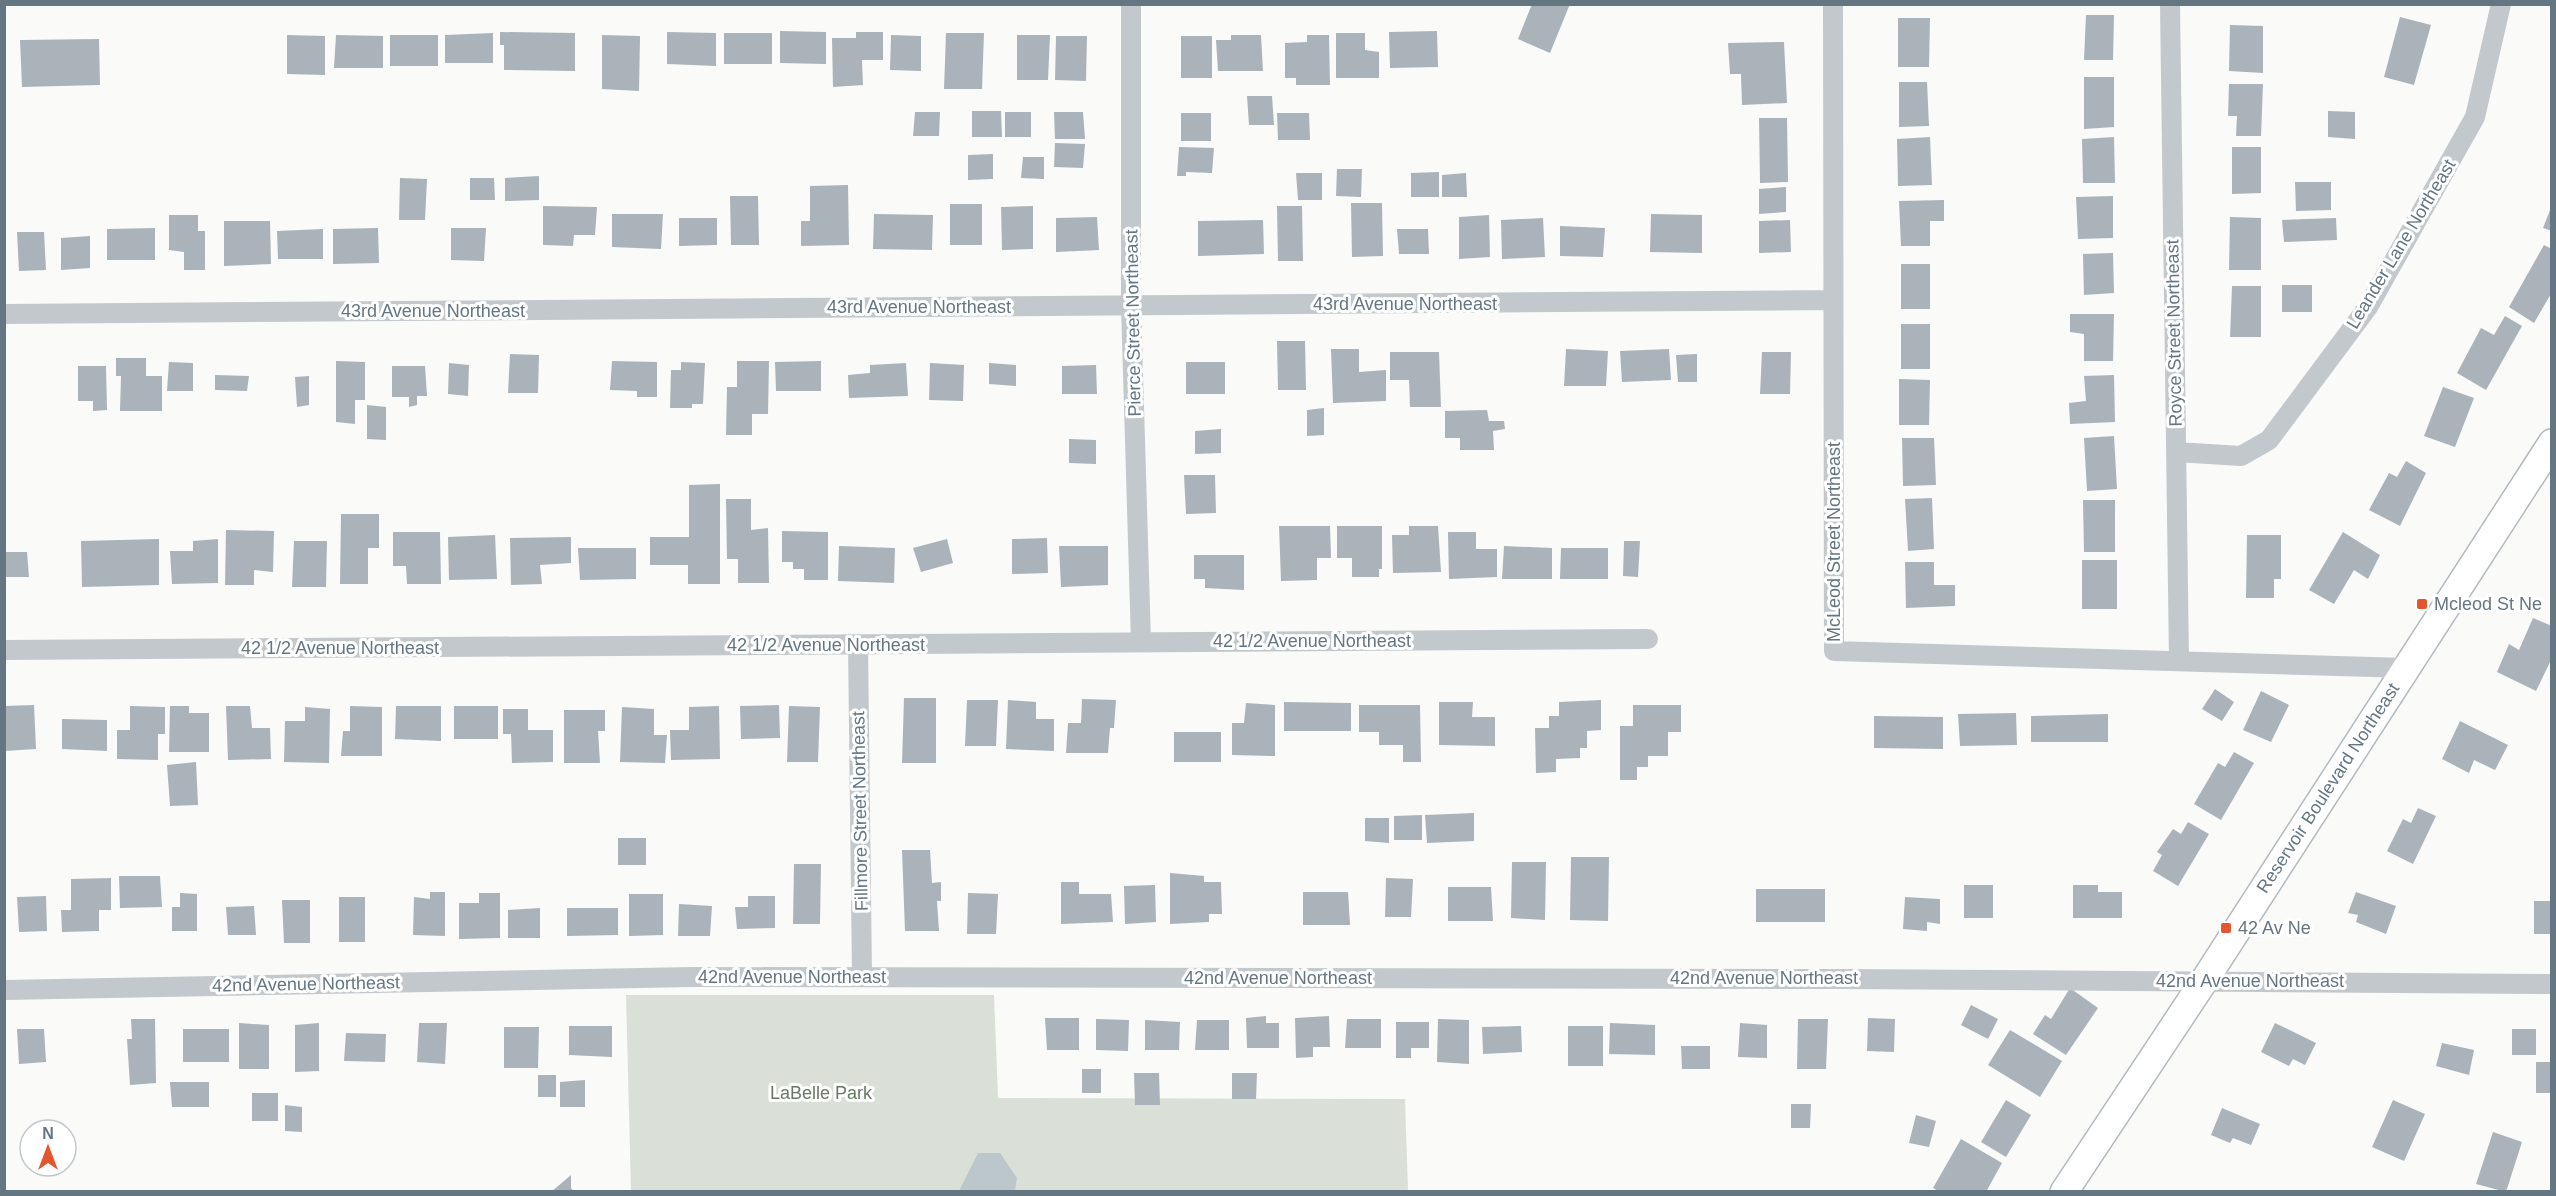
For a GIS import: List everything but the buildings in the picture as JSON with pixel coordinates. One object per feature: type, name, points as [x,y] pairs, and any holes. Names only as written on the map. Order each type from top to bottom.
[{"type":"street","name":"Pierce Street Northeast","points":[[1131,4],[1131,306],[1141,642]]},
{"type":"street","name":"McLeod Street Northeast","points":[[1833,4],[1834,651],[2406,668]]},
{"type":"street","name":"Royce Street Northeast","points":[[2170,4],[2179,661]]},
{"type":"street","name":"Leander Lane Northeast","points":[[2176,452],[2241,456],[2269,440],[2368,307],[2475,117],[2501,4]]},
{"type":"street","name":"43rd Avenue Northeast","points":[[4,314],[1833,300]]},
{"type":"street","name":"Reservoir Boulevard Northeast","points":[[2064,1191],[2204,981],[2552,443]]},
{"type":"street","name":"42 1/2 Avenue Northeast","points":[[4,650],[1648,639]]},
{"type":"street","name":"Fillmore Street Northeast","points":[[858,644],[862,977]]},
{"type":"street","name":"42nd Avenue Northeast","points":[[4,990],[681,977],[2552,984]]},
{"type":"green space","name":"LaBelle Park","points":[[626,995],[994,995],[998,1098],[1405,1099],[1408,1191],[631,1191]]},
{"type":"shaded area","points":[[978,1153],[1000,1153],[1017,1178],[1015,1191],[959,1191]]},
{"type":"place","name":"Mcleod St Ne","points":[[2422,604]]},
{"type":"place","name":"42 Av Ne","points":[[2226,928]]}]
